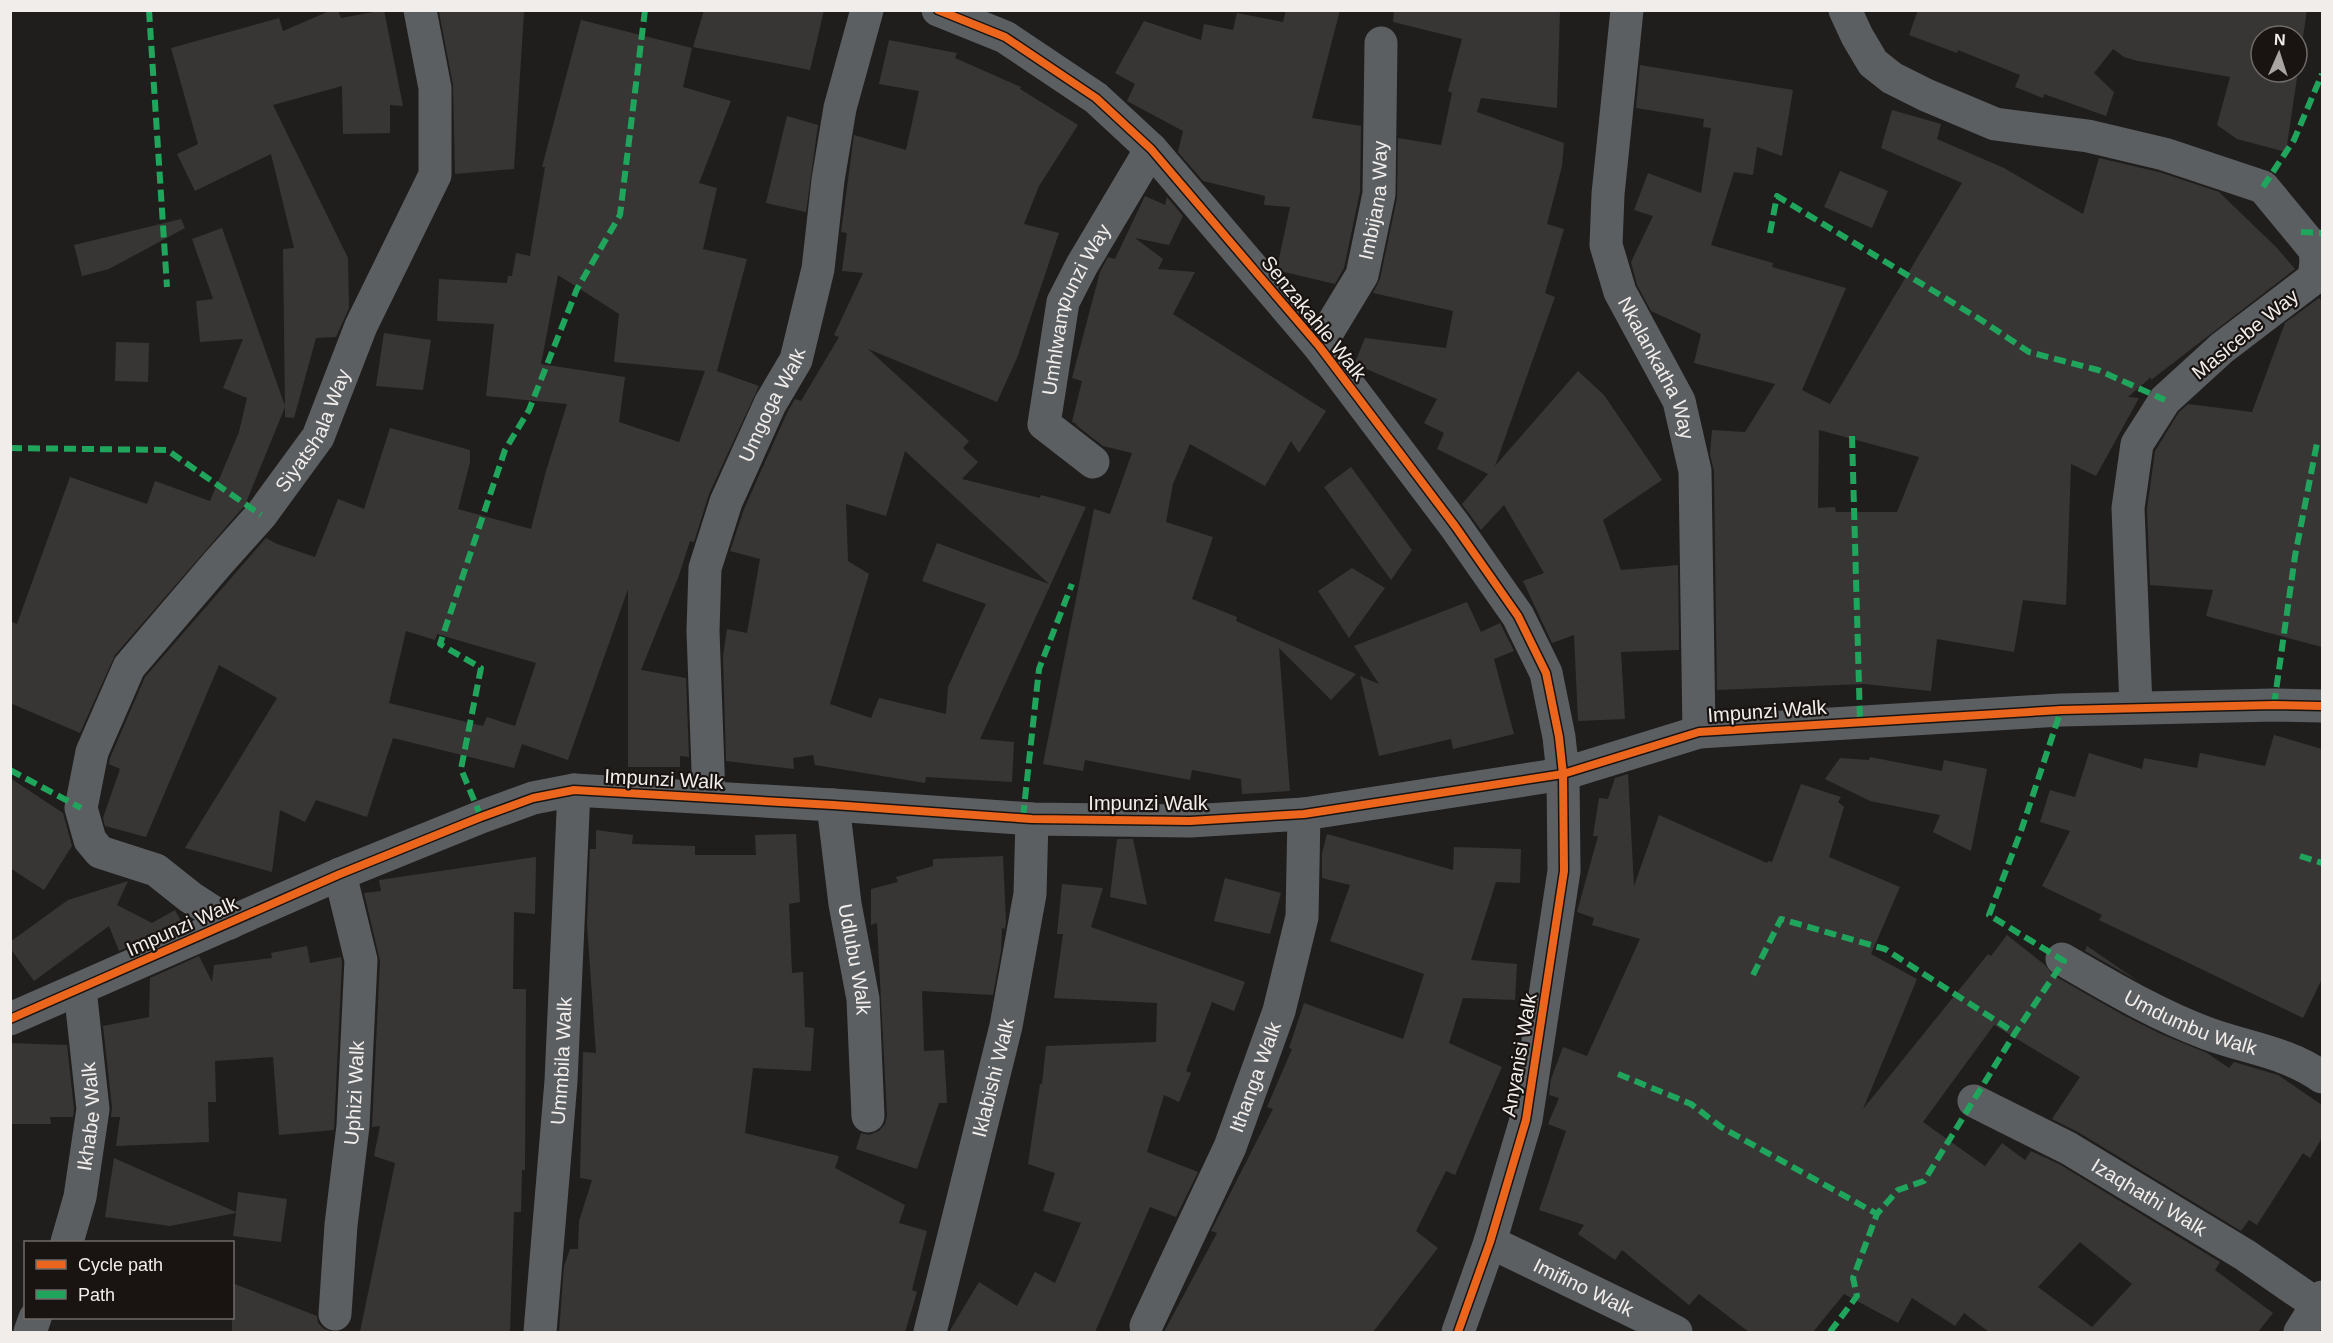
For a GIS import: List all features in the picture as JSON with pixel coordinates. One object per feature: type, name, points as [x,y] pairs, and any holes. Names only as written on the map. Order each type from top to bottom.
[{"type":"street","name":"Siyatshala Way","points":[[230,923],[190,897],[156,870],[100,852],[90,840],[81,808],[92,752],[129,667],[261,515],[318,437],[361,326],[435,175],[435,88],[420,10]]},
{"type":"street","name":"Umgoga Walk","points":[[709,798],[704,631],[705,568],[726,502],[770,404],[796,360],[818,269],[828,180],[840,108],[867,10]]},
{"type":"street","name":"Senzakahle Walk","points":[[939,10],[1005,37],[1096,98],[1151,149],[1319,346],[1455,526],[1518,616],[1546,673],[1559,737],[1563,774]]},
{"type":"street","name":"Nkalankatha Way","points":[[1627,10],[1608,194],[1606,245],[1620,292],[1679,401],[1695,471],[1700,732]]},
{"type":"street","name":"Masicebe Way","points":[[1845,10],[1873,63],[1892,78],[1995,124],[2099,138],[2164,154],[2263,187],[2315,250],[2314,278],[2222,348],[2165,400],[2137,444],[2128,508],[2136,707]]},
{"type":"street","name":"Imbijana Way","points":[[1319,346],[1362,275],[1379,194],[1381,43]]},
{"type":"street","name":"Umhlwampunzi Way","points":[[1093,462],[1044,424],[1063,302],[1151,149]]},
{"type":"street","name":"Impunzi Walk","points":[[10,1019],[340,874],[533,798],[574,790],[1032,819],[1190,821],[1304,814],[1563,774],[1700,732],[1883,719],[2136,707],[2322,706]]},
{"type":"street","name":"Anyanisi Walk","points":[[1458,1332],[1490,1242],[1526,1120],[1564,871],[1563,774]]},
{"type":"street","name":"Ummbila Walk","points":[[540,1332],[561,1081],[574,790]]},
{"type":"street","name":"Udlubu Walk","points":[[833,805],[845,904],[863,999],[868,1116]]},
{"type":"street","name":"Ithanga Walk","points":[[1146,1326],[1230,1147],[1279,1011],[1302,918],[1304,814]]},
{"type":"street","name":"Iklabishi Walk","points":[[930,1332],[1006,1026],[1030,894],[1032,819]]},
{"type":"street","name":"Uphizi Walk","points":[[335,1314],[341,1225],[353,1126],[361,960],[340,874]]},
{"type":"street","name":"Umdumbu Walk","points":[[2062,959],[2148,1009],[2207,1034],[2288,1057],[2322,1077]]},
{"type":"street","name":"Ikhabe Walk","points":[[67,1241],[80,1197],[93,1109],[80,989]]},
{"type":"street","name":"Izaqhathi Walk","points":[[1974,1101],[2068,1148],[2321,1303]]},
{"type":"street","name":"Imifino Walk","points":[[1490,1242],[1676,1332]]},
{"type":"street","points":[[2300,1332],[2321,1303]]},
{"type":"building","points":[[332,10],[338,10],[341,18],[384,10],[403,106],[390,105],[390,133],[343,134],[342,86],[273,105],[348,258],[349,308],[336,337],[316,338],[294,418],[285,417],[285,407],[245,505],[115,655],[80,733],[10,703],[10,621],[17,624],[70,477],[147,504],[155,481],[210,501],[239,432],[247,398],[223,388],[243,339],[200,342],[196,301],[213,299],[192,239],[222,228],[285,406],[283,249],[294,248],[271,154],[195,191],[177,154],[198,144],[171,48],[279,18],[283,31]]},
{"type":"building","points":[[486,10],[524,12],[514,169],[455,174],[453,85],[439,12]]},
{"type":"building","points":[[704,10],[824,10],[810,70],[693,47]]},
{"type":"building","points":[[1286,10],[1340,10],[1312,118],[1361,126],[1360,192],[1344,268],[1335,284],[1280,271],[1277,268],[1290,207],[1264,205],[1265,196],[1203,181],[1178,152],[1183,131],[1127,101],[1135,84],[1115,73],[1144,21],[1201,40],[1204,24],[1233,30],[1237,13],[1283,22]]},
{"type":"building","points":[[1394,10],[1560,10],[1557,108],[1481,98],[1477,112],[1564,143],[1562,166],[1547,224],[1564,229],[1545,293],[1555,297],[1495,466],[1578,371],[1604,395],[1662,480],[1603,520],[1621,570],[1678,565],[1679,650],[1621,652],[1625,719],[1578,721],[1574,635],[1552,643],[1523,581],[1544,573],[1504,505],[1481,530],[1462,504],[1488,474],[1437,449],[1444,433],[1424,423],[1437,399],[1357,365],[1355,362],[1365,338],[1446,348],[1453,311],[1373,293],[1380,279],[1397,198],[1398,138],[1441,145],[1452,93],[1448,91],[1462,39],[1393,22]]},
{"type":"building","points":[[1918,10],[2307,10],[2305,24],[2249,24],[2249,84],[2296,84],[2286,152],[2237,139],[2217,125],[2230,77],[2138,61],[2124,57],[2113,49],[2094,73],[2114,92],[2106,116],[2044,94],[2043,98],[2015,87],[2020,75],[1958,50],[1957,53],[1909,35]]},
{"type":"building","points":[[581,20],[692,48],[683,87],[731,101],[699,183],[717,188],[703,249],[747,259],[717,371],[759,386],[709,494],[694,542],[690,541],[678,578],[641,670],[686,678],[689,757],[680,756],[680,767],[628,767],[628,589],[568,760],[522,744],[514,768],[393,738],[367,817],[316,800],[305,822],[280,810],[272,872],[185,848],[277,698],[219,665],[146,837],[105,826],[103,818],[120,769],[109,764],[110,758],[145,677],[266,538],[315,557],[338,499],[364,509],[390,428],[470,450],[470,462],[458,509],[531,529],[567,404],[486,396],[494,324],[437,321],[439,279],[507,283],[508,276],[512,276],[516,253],[530,256],[545,167],[542,167]],"holes":[[[558,275],[619,314],[614,362],[705,371],[679,442],[619,422],[625,377],[541,364]],[[406,631],[435,640],[437,634],[536,663],[515,726],[487,717],[483,726],[389,703]]]},
{"type":"building","points":[[889,40],[957,53],[955,58],[1021,87],[1020,89],[1078,125],[1039,186],[1024,224],[1059,233],[1017,358],[997,402],[868,349],[969,441],[963,448],[978,462],[962,479],[1086,507],[980,739],[1014,742],[1012,782],[926,777],[925,783],[815,765],[813,755],[793,758],[794,769],[726,761],[723,656],[727,629],[747,633],[760,559],[730,551],[744,509],[787,413],[795,399],[801,401],[839,337],[834,335],[863,273],[842,271],[847,233],[841,232],[854,135],[906,150],[919,91],[879,84]],"holes":[[[905,451],[1049,584],[937,543],[922,581],[986,604],[948,687],[946,714],[879,698],[871,718],[830,704],[869,574],[848,561],[846,504],[886,516]]]},
{"type":"building","points":[[1640,65],[1793,90],[1782,156],[1757,147],[1753,175],[1734,172],[1711,245],[1773,263],[1772,267],[1846,288],[1802,390],[1830,404],[1962,183],[1881,148],[1892,110],[1941,124],[1937,139],[2004,168],[2083,214],[2099,158],[2159,172],[2219,192],[2277,248],[2295,269],[2151,380],[2151,377],[2128,397],[2139,398],[2096,476],[2071,464],[2066,605],[2023,600],[2014,652],[1937,639],[1931,691],[1864,684],[1717,690],[1714,471],[1710,454],[1712,430],[1745,432],[1775,384],[1694,363],[1701,334],[1651,311],[1637,285],[1631,262],[1653,216],[1634,210],[1648,173],[1701,193],[1711,128],[1703,127],[1704,119],[1636,108]],"holes":[[[1819,430],[1919,457],[1897,512],[1836,512],[1835,507],[1818,508]]]},
{"type":"building","points":[[787,116],[818,125],[806,212],[766,203]]},
{"type":"building","points":[[1840,171],[1888,191],[1872,228],[1824,207]]},
{"type":"building","points":[[1145,196],[1165,205],[1167,197],[1183,216],[1169,245],[1135,238],[1163,259],[1158,269],[1195,272],[1173,314],[1326,411],[1299,453],[1291,441],[1265,486],[1190,444],[1173,484],[1166,522],[1213,537],[1192,599],[1237,617],[1236,621],[1356,674],[1331,700],[1279,648],[1290,791],[1242,794],[1241,779],[1192,770],[1190,780],[1085,760],[1083,771],[1043,764],[1094,509],[1110,514],[1132,453],[1103,446],[1072,422],[1082,381],[1072,378],[1100,272],[1108,257],[1115,259]]},
{"type":"building","points":[[181,219],[185,228],[109,269],[82,276],[74,245]]},
{"type":"building","points":[[2319,298],[2322,301],[2322,647],[2206,616],[2213,590],[2150,585],[2147,509],[2155,451],[2179,412],[2188,404],[2252,412],[2285,323]]},
{"type":"building","points":[[384,333],[431,340],[423,390],[376,386]]},
{"type":"building","points":[[116,342],[149,343],[148,382],[115,381]]},
{"type":"building","points":[[1351,467],[1412,550],[1391,580],[1324,487]]},
{"type":"building","points":[[1352,568],[1385,588],[1349,638],[1318,591]]},
{"type":"building","points":[[1467,602],[1481,632],[1500,623],[1514,651],[1494,659],[1514,734],[1453,749],[1451,739],[1379,756],[1360,676],[1379,684],[1354,646]]},
{"type":"building","points":[[2274,735],[2322,749],[2322,979],[2303,1018],[2099,920],[2102,915],[2042,886],[2070,831],[2040,822],[2050,790],[2075,797],[2089,753],[2142,769],[2144,758],[2197,768],[2200,753],[2265,766]]},
{"type":"building","points":[[1870,757],[1942,771],[1944,760],[1987,769],[1971,851],[1933,832],[1940,815],[1870,801],[1825,779],[1840,758],[1869,760]]},
{"type":"building","points":[[1628,774],[1634,886],[1659,815],[1767,863],[1772,862],[1801,784],[1841,797],[1838,802],[1844,807],[1829,857],[1900,887],[1871,954],[1917,979],[1863,1109],[1988,954],[1991,956],[2007,935],[2045,965],[2053,975],[2123,1015],[2207,1053],[2229,1068],[2234,1062],[2278,1075],[2322,1105],[2322,1138],[2310,1158],[2303,1153],[2257,1225],[2249,1220],[2241,1231],[2078,1132],[2052,1119],[2080,1077],[1994,1025],[1923,1122],[1985,1166],[2002,1143],[2025,1160],[2031,1151],[2059,1164],[2220,1262],[2215,1270],[2273,1313],[2258,1332],[1989,1332],[1964,1313],[1955,1326],[1912,1298],[1898,1323],[1844,1294],[1813,1332],[1749,1332],[1699,1294],[1689,1305],[1622,1250],[1615,1260],[1578,1234],[1584,1225],[1539,1210],[1566,1131],[1548,1124],[1559,1098],[1549,1095],[1551,1079],[1563,1047],[1587,1056],[1640,939],[1592,925],[1594,918],[1577,912],[1598,836],[1593,836],[1599,798],[1608,799],[1615,778]],"holes":[[[2080,1242],[2132,1284],[2092,1327],[2038,1287]]]},
{"type":"building","points":[[10,778],[63,813],[72,846],[44,890],[10,868]]},
{"type":"building","points":[[596,830],[633,835],[632,844],[695,846],[695,855],[756,855],[755,835],[796,834],[800,902],[789,904],[792,973],[803,972],[805,1027],[814,1028],[811,1071],[753,1068],[745,1133],[839,1156],[835,1168],[905,1205],[899,1223],[927,1231],[912,1290],[917,1292],[905,1332],[559,1332],[564,1266],[570,1249],[578,1249],[579,1221],[592,1180],[580,1178],[583,1052],[596,1053],[587,924],[590,849],[596,849]]},
{"type":"building","points":[[1327,834],[1453,870],[1454,847],[1521,849],[1520,883],[1496,882],[1471,960],[1517,964],[1515,1000],[1463,998],[1449,1043],[1502,1067],[1455,1175],[1446,1171],[1416,1231],[1438,1248],[1373,1332],[1164,1332],[1217,1233],[1211,1231],[1273,1109],[1267,1107],[1292,1049],[1289,1048],[1304,1003],[1403,1039],[1424,974],[1330,941],[1350,885],[1322,878],[1322,854]]},
{"type":"building","points":[[1117,839],[1133,839],[1147,905],[1110,897]]},
{"type":"building","points":[[1003,856],[1006,922],[1005,929],[1002,928],[1001,951],[993,995],[922,991],[924,1051],[944,1050],[947,1103],[939,1103],[917,1169],[856,1149],[861,1133],[869,1135],[879,1131],[885,1124],[887,1115],[877,923],[871,925],[871,889],[898,882],[896,877],[933,866],[933,859]]},
{"type":"building","points":[[536,857],[535,914],[514,912],[513,989],[526,989],[525,1170],[522,1170],[521,1212],[514,1212],[510,1332],[360,1332],[395,1163],[374,1156],[380,1126],[372,1127],[380,961],[364,893],[381,891],[379,880]]},
{"type":"building","points":[[1225,878],[1281,893],[1270,934],[1214,921]]},
{"type":"building","points":[[128,881],[117,905],[152,923],[175,910],[182,923],[119,951],[109,926],[34,981],[10,948],[10,942],[68,900]]},
{"type":"building","points":[[1062,884],[1103,888],[1091,927],[1245,982],[1234,1011],[1212,1002],[1186,1071],[1191,1073],[1179,1102],[1164,1095],[1147,1152],[1198,1172],[1176,1217],[1150,1207],[1095,1332],[949,1332],[979,1282],[1017,1306],[1035,1272],[1055,1283],[1081,1223],[1043,1211],[1055,1173],[1028,1164],[1046,1046],[1156,1042],[1157,1003],[1054,998],[1063,934],[1057,934]]},
{"type":"building","points":[[307,946],[310,963],[341,957],[342,962],[334,1130],[279,1135],[273,1057],[215,1061],[216,1102],[208,1102],[209,1142],[116,1146],[120,1117],[111,1117],[112,1107],[103,1026],[149,1017],[150,978],[199,956],[212,982],[214,965],[272,958],[271,953]]},
{"type":"building","points":[[2087,946],[2138,981],[2085,951]]},
{"type":"building","points":[[10,1043],[67,1045],[73,1117],[50,1117],[51,1124],[10,1124]]},
{"type":"building","points":[[114,1158],[236,1212],[238,1192],[287,1199],[281,1242],[233,1236],[236,1213],[170,1226],[105,1217]]},
{"type":"building","points":[[234,1284],[317,1316],[318,1323],[324,1329],[333,1332],[232,1332]]},
{"type":"marked path","points":[[149,10],[167,287]]},
{"type":"marked path","points":[[481,817],[461,769],[481,668],[440,644],[505,450],[529,410],[577,289],[620,215],[645,10]]},
{"type":"marked path","points":[[2263,187],[2294,140],[2322,74]]},
{"type":"marked path","points":[[1770,233],[1777,196],[1978,318],[2029,352],[2098,370],[2165,400]]},
{"type":"marked path","points":[[2301,232],[2322,233]]},
{"type":"marked path","points":[[1852,436],[1860,721]]},
{"type":"marked path","points":[[2274,705],[2295,556],[2317,443]]},
{"type":"marked path","points":[[10,448],[167,450],[261,515]]},
{"type":"marked path","points":[[1023,817],[1039,669],[1072,584]]},
{"type":"marked path","points":[[1830,1332],[1857,1296],[1853,1278],[1877,1214],[1898,1190],[1924,1181],[2015,1033],[2064,961],[1989,915],[2021,831],[2061,710]]},
{"type":"marked path","points":[[10,770],[81,808]]},
{"type":"marked path","points":[[2300,856],[2322,863]]},
{"type":"marked path","points":[[1753,975],[1781,919],[1885,949],[2015,1033]]},
{"type":"marked path","points":[[1618,1074],[1691,1104],[1721,1127],[1877,1214]]},
{"type":"cycle path","points":[[938,10],[1005,37],[1096,98],[1151,149],[1319,346],[1455,526],[1518,616],[1546,673],[1559,737],[1563,774],[1564,871],[1526,1120],[1490,1242],[1458,1332]]},
{"type":"cycle path","points":[[10,1019],[340,874],[533,798],[574,790],[1032,819],[1190,821],[1304,814],[1563,774],[1699,732],[2061,710],[2322,706]]}]
